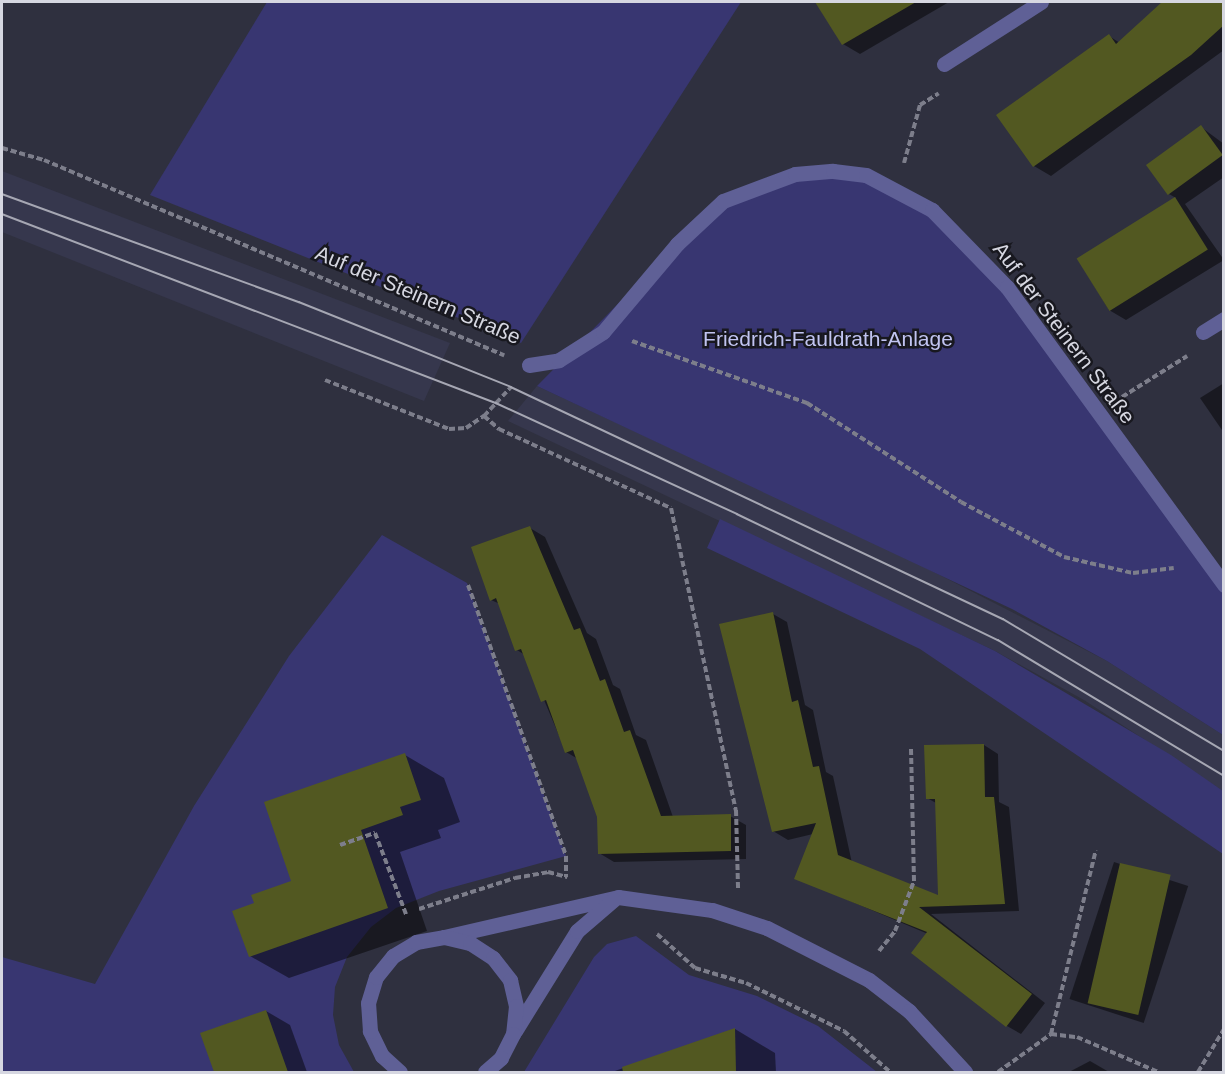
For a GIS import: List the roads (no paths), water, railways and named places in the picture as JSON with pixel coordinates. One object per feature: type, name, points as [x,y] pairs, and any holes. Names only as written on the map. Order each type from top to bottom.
[{"type":"street","points":[[944,64],[1039,2]]},
{"type":"street","name":"Auf der Steinern Straße","points":[[529,365],[559,360],[603,332],[701,218],[757,185],[833,171],[897,187],[932,210],[973,249],[1099,412],[1224,585]]},
{"type":"street","points":[[1203,332],[1224,319]]},
{"type":"street","points":[[484,1072],[501,1058],[513,1034],[577,931],[618,897]]},
{"type":"street","points":[[399,1072],[382,1056],[370,1031],[368,1003],[376,977],[401,951],[444,937],[618,897],[712,910],[820,951],[909,1011],[965,1072]]},
{"type":"street","points":[[444,937],[470,943],[493,958],[510,980],[516,1006],[513,1034]]},
{"type":"tram line","points":[[2,194],[299,302],[511,387],[1003,619],[1224,751]]},
{"type":"tram line","points":[[2,214],[496,403],[737,514],[998,640],[1224,776]]},
{"type":"park label","name":"Friedrich-Fauldrath-Anlage","points":[[828,339]]}]
